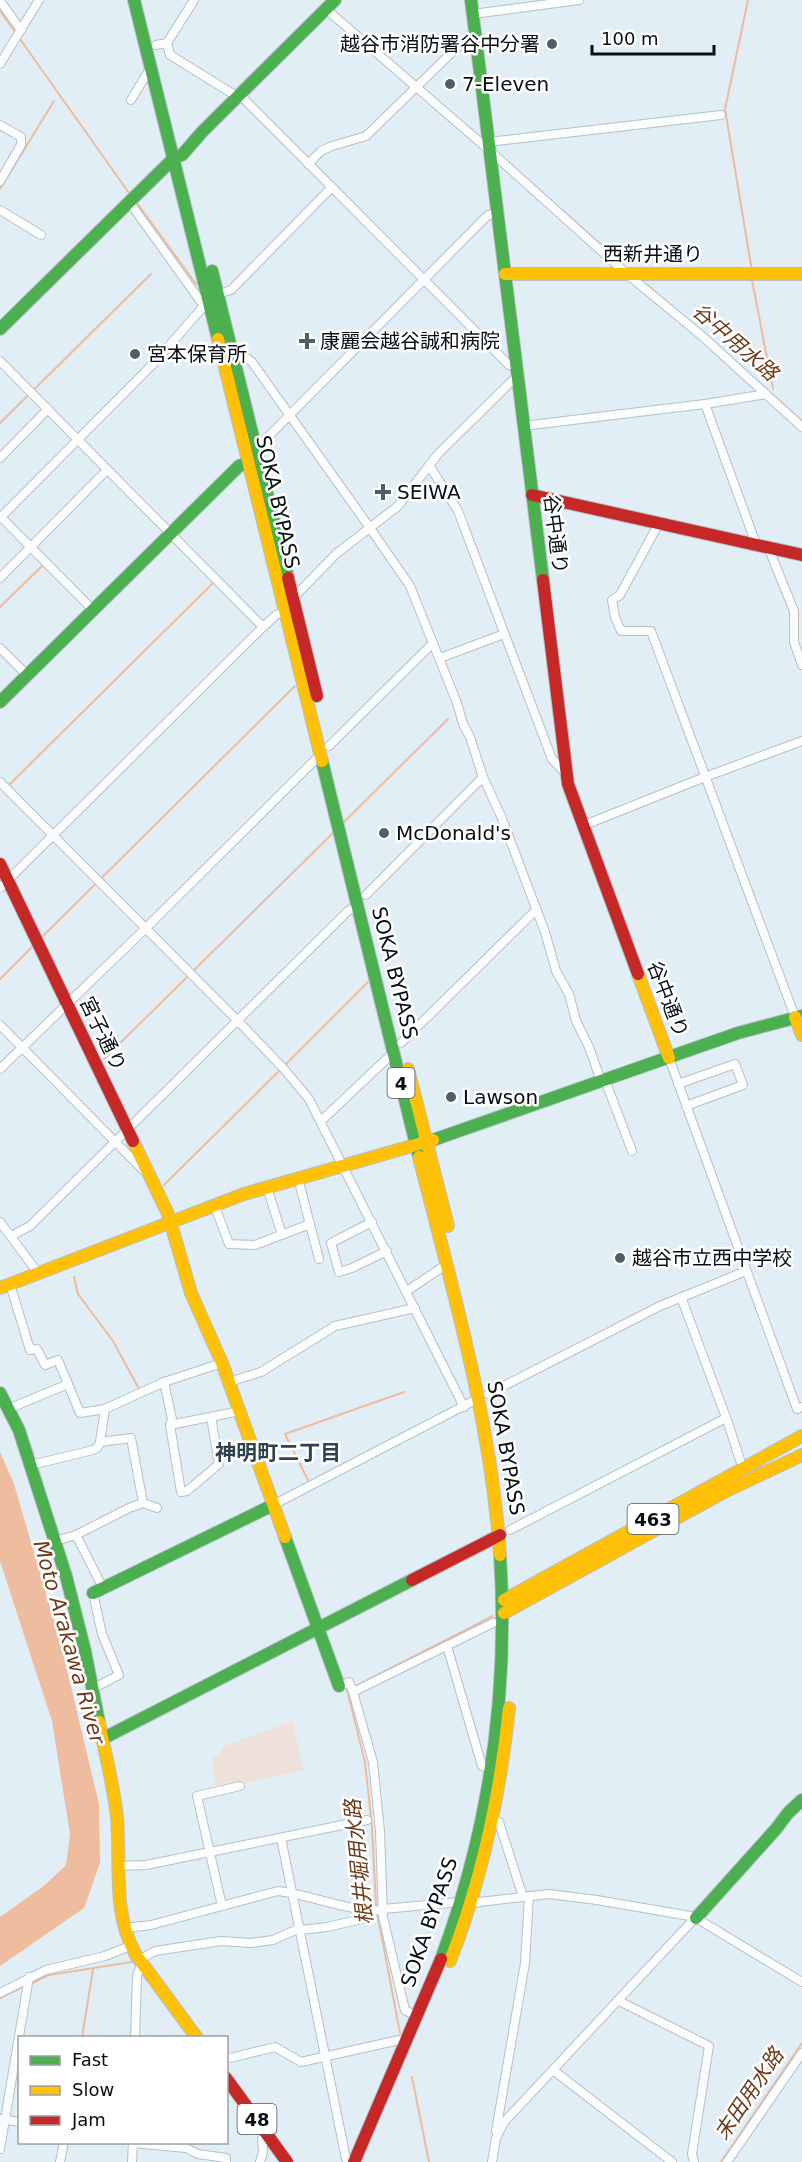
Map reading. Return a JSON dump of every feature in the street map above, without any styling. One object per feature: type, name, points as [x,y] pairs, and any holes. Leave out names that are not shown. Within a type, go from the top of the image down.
[{"type":"main road","name":"SOKA BYPASS","points":[[134,0],[151,67],[218,294],[256,448],[359,907],[398,1047],[484,1396],[492,1464],[505,1533],[509,1604],[509,1710],[503,1770],[493,1820],[466,1903],[452,1956],[365,2162]]},
{"type":"main road","name":"SOKA BYPASS","points":[[144,0],[162,44],[178,156],[207,305],[284,612],[366,895],[398,1047]]},
{"type":"main road","name":"谷中通り","points":[[471,0],[566,774],[582,826],[669,1058]]},
{"type":"main road","points":[[0,329],[239,96],[327,4]]},
{"type":"main road","name":"西新井通り","points":[[505,274],[802,274]]},
{"type":"main road","points":[[0,702],[239,466],[248,463]]},
{"type":"main road","points":[[532,495],[802,555]]},
{"type":"main road","name":"宮子通り","points":[[0,864],[4,884],[128,1128],[170,1221],[191,1293],[222,1363],[339,1686]]},
{"type":"main road","points":[[5,1286],[214,1204],[422,1144],[738,1034],[799,1016],[802,1035]]},
{"type":"main road","name":"SOKA BYPASS","points":[[422,1144],[447,1264],[484,1396]]},
{"type":"main road","points":[[0,1393],[19,1430],[31,1465],[83,1641],[117,1818],[117,1883],[130,1946],[196,2036]]},
{"type":"main road","name":"463","points":[[509,1604],[802,1436]]},
{"type":"main road","name":"463","points":[[509,1604],[724,1492],[802,1455]]},
{"type":"main road","points":[[98,1591],[273,1505]]},
{"type":"main road","points":[[102,1739],[505,1533]]},
{"type":"main road","name":"SOKA BYPASS","points":[[353,2162],[466,1903],[492,1769],[509,1604]]},
{"type":"main road","points":[[696,1918],[769,1838],[788,1812],[802,1800]]},
{"type":"main road","name":"48","points":[[228,2081],[287,2162]]},
{"type":"street","points":[[0,64],[39,0]]},
{"type":"street","points":[[194,0],[162,44],[170,55],[239,96],[517,371],[429,465],[398,506],[336,554],[298,593],[291,596]]},
{"type":"street","points":[[472,14],[579,0]]},
{"type":"street","points":[[0,1],[21,30]]},
{"type":"street","points":[[327,4],[414,87],[489,146],[627,274],[702,336],[802,427]]},
{"type":"street","points":[[308,164],[321,151],[366,135],[474,31]]},
{"type":"street","points":[[131,100],[151,67]]},
{"type":"street","points":[[489,146],[721,115]]},
{"type":"street","points":[[0,125],[21,137],[21,145],[0,181]]},
{"type":"street","points":[[218,294],[231,290],[332,187]]},
{"type":"street","points":[[93,610],[0,517],[152,365],[207,305],[130,203]]},
{"type":"street","points":[[0,210],[41,235]]},
{"type":"street","points":[[256,448],[488,216],[497,212]]},
{"type":"street","points":[[233,358],[241,357],[252,362],[410,586],[545,932],[556,971],[569,994],[576,1021],[632,1151]]},
{"type":"street","points":[[0,361],[263,627]]},
{"type":"street","points":[[523,426],[705,404],[766,394]]},
{"type":"street","points":[[705,404],[762,546],[794,611],[794,642],[802,665]]},
{"type":"street","points":[[0,458],[48,409]]},
{"type":"street","points":[[429,465],[458,511],[552,759],[566,774]]},
{"type":"street","points":[[0,578],[107,470]]},
{"type":"street","points":[[659,523],[620,595],[612,600],[615,617],[621,631],[651,631],[705,777],[799,1016]]},
{"type":"street","points":[[4,884],[263,627],[276,615],[284,612]]},
{"type":"street","points":[[440,658],[504,634]]},
{"type":"street","points":[[0,1069],[146,930],[432,643]]},
{"type":"street","points":[[0,648],[27,675]]},
{"type":"street","points":[[582,826],[802,741]]},
{"type":"street","points":[[366,895],[483,777]]},
{"type":"street","points":[[0,782],[237,1020],[309,1099],[464,1407]]},
{"type":"street","points":[[11,1236],[30,1226],[349,910],[359,907]]},
{"type":"street","points":[[321,1121],[536,910]]},
{"type":"street","points":[[0,1025],[151,1177]]},
{"type":"street","points":[[669,1058],[796,1409],[802,1407]]},
{"type":"street","points":[[678,1084],[735,1064],[743,1085],[686,1106]]},
{"type":"street","points":[[298,1178],[319,1259]]},
{"type":"street","points":[[267,1187],[282,1235]]},
{"type":"street","points":[[214,1204],[229,1244],[255,1245],[310,1224]]},
{"type":"street","points":[[0,1222],[38,1273]]},
{"type":"street","points":[[372,1222],[332,1243],[339,1272],[387,1251]]},
{"type":"street","points":[[406,1291],[447,1264]]},
{"type":"street","points":[[273,1505],[650,1311],[746,1271]]},
{"type":"street","points":[[5,1286],[30,1350],[37,1349],[45,1365],[58,1360],[80,1413],[105,1409],[164,1382],[222,1363]]},
{"type":"street","points":[[681,1297],[743,1469]]},
{"type":"street","points":[[229,1382],[261,1372],[335,1326],[415,1308]]},
{"type":"street","points":[[164,1382],[172,1419],[170,1425],[181,1492],[187,1491],[219,1464],[211,1417]]},
{"type":"street","points":[[8,1409],[68,1384]]},
{"type":"street","points":[[31,1465],[98,1447],[105,1409]]},
{"type":"street","points":[[170,1425],[240,1411]]},
{"type":"street","points":[[505,1533],[726,1418]]},
{"type":"street","points":[[100,1443],[131,1438],[143,1503]]},
{"type":"street","points":[[55,1541],[76,1534],[143,1503],[156,1508]]},
{"type":"street","points":[[76,1534],[98,1591],[102,1634],[119,1675],[92,1689]]},
{"type":"street","points":[[353,1692],[493,1623]]},
{"type":"street","points":[[447,1646],[482,1766],[492,1769]]},
{"type":"street","points":[[339,1686],[349,1682],[373,1762],[380,1831],[383,1909],[405,2010],[416,2016]]},
{"type":"street","points":[[222,1906],[197,1796],[240,1786]]},
{"type":"street","points":[[117,1866],[147,1865],[367,1820]]},
{"type":"street","points":[[492,2162],[525,1963],[526,1896],[499,1822],[493,1820]]},
{"type":"street","points":[[281,1838],[346,2159],[353,2162]]},
{"type":"street","points":[[126,1928],[151,1925],[278,1891],[365,1910],[549,1894],[597,1900],[696,1918],[802,1982]]},
{"type":"street","points":[[135,2036],[137,1976],[141,1962],[155,1951],[221,1941],[251,1943],[273,1940],[300,1929],[327,1927],[362,1919],[365,1910]]},
{"type":"street","points":[[496,2138],[505,2121],[696,1918]]},
{"type":"street","points":[[0,1993],[46,1970],[105,1956],[130,1946]]},
{"type":"street","points":[[0,2149],[2,2119],[29,1977]]},
{"type":"street","points":[[619,2001],[709,2046],[693,2154],[694,2162]]},
{"type":"street","points":[[228,2059],[275,2047],[301,2062],[399,2040],[405,2042]]},
{"type":"street","points":[[727,2162],[802,2053]]},
{"type":"street","points":[[553,2070],[672,2162]]},
{"type":"street","points":[[2,2119],[18,2122]]},
{"type":"street","points":[[260,2162],[262,2139],[268,2134]]},
{"type":"street","points":[[60,2162],[64,2144]]},
{"type":"street","points":[[132,2162],[133,2144]]},
{"type":"street","points":[[144,2144],[186,2148],[198,2154],[226,2158],[226,2162]]},
{"type":"shaded area","points":[[0,1452],[14,1484],[61,1645],[99,1804],[100,1863],[84,1908],[0,1966],[0,1917],[45,1885],[66,1865],[70,1834],[52,1721],[0,1561]]},
{"type":"shaded area","points":[[292,1721],[304,1770],[245,1783],[216,1786],[212,1759],[220,1755],[222,1747]]},
{"type":"waterway","points":[[748,0],[725,109],[752,271]]},
{"type":"waterway","points":[[0,11],[16,33]]},
{"type":"waterway","points":[[20,39],[129,193]]},
{"type":"waterway","points":[[0,189],[54,101]]},
{"type":"waterway","points":[[137,203],[196,284]]},
{"type":"waterway","name":"谷中用水路","points":[[562,210],[609,252]]},
{"type":"waterway","name":"谷中用水路","points":[[615,257],[623,263]]},
{"type":"waterway","points":[[0,423],[151,274]]},
{"type":"waterway","points":[[752,280],[773,389]]},
{"type":"waterway","name":"谷中用水路","points":[[647,285],[672,306]]},
{"type":"waterway","name":"谷中用水路","points":[[757,381],[802,421]]},
{"type":"waterway","points":[[0,607],[43,565]]},
{"type":"waterway","points":[[8,786],[213,583]]},
{"type":"waterway","points":[[40,939],[295,686]]},
{"type":"waterway","points":[[343,823],[448,719]]},
{"type":"waterway","points":[[104,1059],[333,833]]},
{"type":"waterway","points":[[0,979],[34,945]]},
{"type":"waterway","points":[[285,1065],[368,982]]},
{"type":"waterway","points":[[164,1185],[281,1069]]},
{"type":"waterway","points":[[74,1277],[78,1294],[113,1341],[139,1389]]},
{"type":"waterway","points":[[308,1480],[285,1434],[404,1392]]},
{"type":"waterway","points":[[356,1686],[493,1616]]},
{"type":"waterway","name":"根井堀用水路","points":[[347,1690],[365,1762],[372,1827],[376,1906]]},
{"type":"waterway","name":"根井堀用水路","points":[[377,1912],[400,2033]]},
{"type":"waterway","points":[[30,1984],[49,1975],[132,1962]]},
{"type":"waterway","points":[[82,2036],[93,1969]]},
{"type":"waterway","points":[[0,1998],[24,1986]]},
{"type":"waterway","name":"末田用水路","points":[[721,2162],[802,2043]]},
{"type":"waterway","points":[[412,2077],[429,2162]]},
{"type":"traffic: fast","points":[[134,0],[218,339]]},
{"type":"traffic: fast","points":[[0,329],[174,158],[182,155],[202,132],[335,0]]},
{"type":"traffic: fast","points":[[471,0],[543,580]]},
{"type":"traffic: fast","points":[[212,271],[288,578]]},
{"type":"traffic: fast","points":[[0,702],[239,466],[248,463]]},
{"type":"traffic: fast","points":[[322,761],[419,1157]]},
{"type":"traffic: fast","points":[[433,1140],[738,1033],[802,1016]]},
{"type":"traffic: fast","points":[[0,1393],[19,1430],[66,1576],[85,1651],[99,1722]]},
{"type":"traffic: fast","points":[[93,1593],[273,1505]]},
{"type":"traffic: fast","points":[[285,1537],[339,1686]]},
{"type":"traffic: fast","points":[[441,1959],[472,1861],[492,1760],[501,1658],[500,1555]]},
{"type":"traffic: fast","points":[[102,1739],[412,1580]]},
{"type":"traffic: fast","points":[[696,1918],[802,1800]]},
{"type":"traffic: slow","points":[[505,274],[802,274]]},
{"type":"traffic: slow","points":[[218,339],[322,761]]},
{"type":"traffic: slow","points":[[638,974],[669,1058]]},
{"type":"traffic: slow","points":[[795,1017],[802,1035]]},
{"type":"traffic: slow","points":[[408,1069],[448,1226]]},
{"type":"traffic: slow","points":[[0,1288],[244,1194],[433,1140]]},
{"type":"traffic: slow","points":[[133,1141],[168,1214],[191,1293],[222,1363],[285,1537]]},
{"type":"traffic: slow","points":[[419,1157],[457,1305],[479,1404],[495,1504],[500,1555]]},
{"type":"traffic: slow","points":[[504,1600],[802,1436]]},
{"type":"traffic: slow","points":[[504,1613],[724,1492],[802,1455]]},
{"type":"traffic: slow","points":[[450,1961],[471,1899],[488,1836],[495,1805],[509,1708]]},
{"type":"traffic: slow","points":[[99,1722],[116,1806],[120,1906],[128,1939],[136,1955],[196,2036]]},
{"type":"traffic: jam","points":[[532,495],[802,555]]},
{"type":"traffic: jam","points":[[288,578],[317,696]]},
{"type":"traffic: jam","points":[[543,580],[568,784],[638,974]]},
{"type":"traffic: jam","points":[[0,864],[133,1141]]},
{"type":"traffic: jam","points":[[412,1580],[500,1535]]},
{"type":"traffic: jam","points":[[354,2162],[441,1959]]},
{"type":"traffic: jam","points":[[228,2081],[287,2162]]},
{"type":"place","name":"越谷市消防署谷中分署","points":[[552,44]]},
{"type":"place","name":"7-Eleven","points":[[450,84]]},
{"type":"place","name":"康麗会越谷誠和病院","points":[[307,341]]},
{"type":"place","name":"宮本保育所","points":[[135,354]]},
{"type":"place","name":"SEIWA","points":[[383,492]]},
{"type":"place","name":"McDonald's","points":[[384,833]]},
{"type":"place","name":"Lawson","points":[[451,1097]]},
{"type":"place","name":"越谷市立西中学校","points":[[620,1258]]},
{"type":"district","name":"神明町二丁目","points":[[278,1453]]},
{"type":"water label","name":"Moto Arakawa River","points":[[69,1642]]}]
